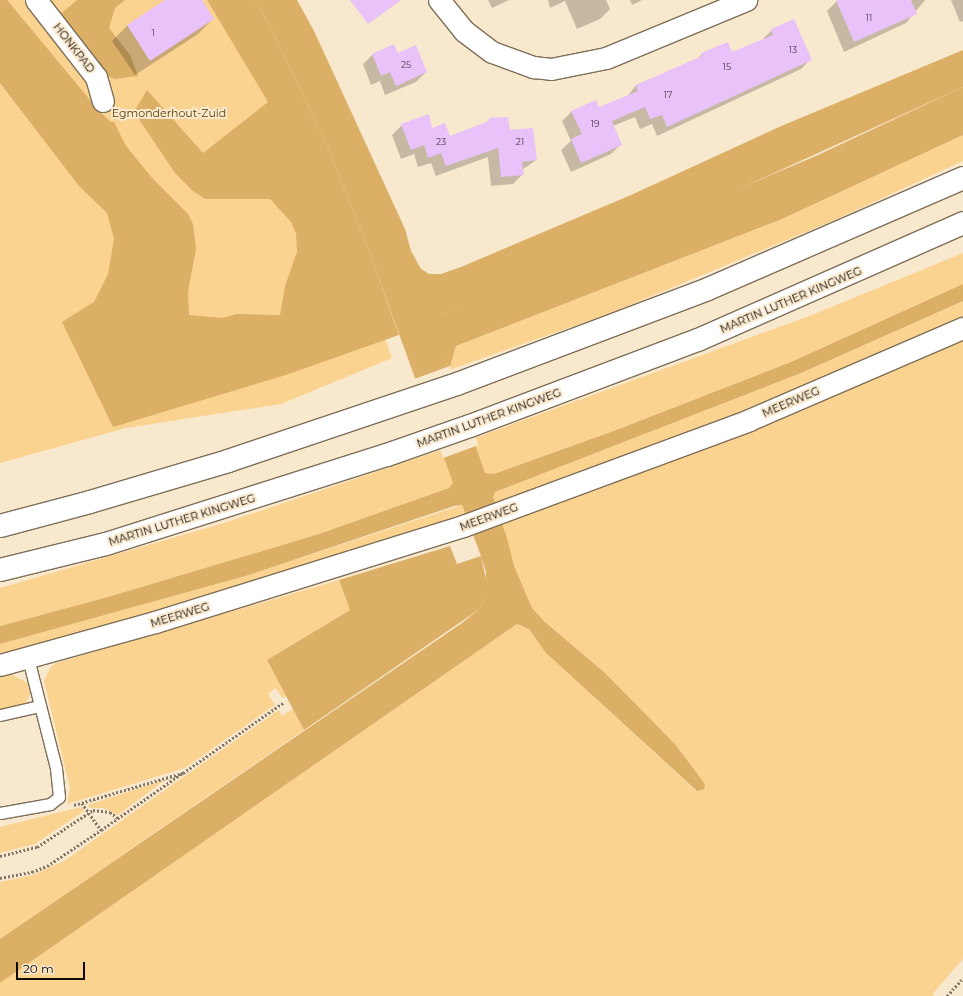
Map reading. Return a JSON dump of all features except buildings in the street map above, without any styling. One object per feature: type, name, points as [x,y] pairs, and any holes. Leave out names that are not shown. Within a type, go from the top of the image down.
[{"type":"highway","points":[[0,526],[90,502],[228,461],[457,384],[708,289],[963,178]]},
{"type":"highway","name":"MARTIN LUTHER KINGWEG","points":[[0,570],[106,544],[470,426],[698,340],[963,223]]},
{"type":"street","name":"HONKPAD","points":[[36,0],[96,77],[103,101]]},
{"type":"street","points":[[439,0],[464,31],[492,52],[533,67],[551,69],[566,68],[614,55],[746,0]]},
{"type":"street","name":"MEERWEG","points":[[0,665],[155,622],[463,526],[749,420],[963,328]]},
{"type":"lane","points":[[0,813],[50,804],[59,797],[56,768],[28,658]]},
{"type":"lane","points":[[0,715],[40,706]]},
{"type":"path","points":[[0,878],[32,872],[47,866],[284,702]]},
{"type":"path","points":[[67,807],[183,773]]},
{"type":"path","points":[[82,803],[101,830]]},
{"type":"path","points":[[0,856],[37,847],[88,812],[98,809],[118,818]]},
{"type":"path","points":[[948,996],[963,978]]},
{"type":"green space","name":"Egmonderhout-Zuid","points":[[0,0],[239,0],[330,190],[392,358],[281,404],[126,428],[0,463]]},
{"type":"green space","points":[[963,135],[963,161],[837,219],[611,313],[449,370],[456,346],[782,219]]},
{"type":"green space","points":[[963,253],[963,284],[791,362],[619,429],[494,474],[485,473],[472,439],[812,315]]},
{"type":"green space","points":[[963,301],[963,319],[708,426],[495,504],[492,497],[495,492],[801,373]]},
{"type":"green space","points":[[963,338],[963,959],[934,992],[933,996],[0,996],[0,983],[517,624],[529,629],[546,653],[696,791],[705,784],[675,744],[605,673],[545,622],[532,608],[514,566],[501,523]]},
{"type":"green space","points":[[441,450],[454,483],[449,488],[319,534],[108,597],[0,626],[0,588],[224,523]]},
{"type":"green space","points":[[462,505],[465,514],[449,522],[344,557],[0,658],[0,644],[249,575]]},
{"type":"green space","points":[[339,580],[350,610],[267,660],[286,696],[283,698],[275,688],[268,694],[275,705],[185,768],[67,804],[70,788],[44,681],[50,668],[56,663]]},
{"type":"green space","points":[[13,675],[29,684],[30,695],[25,704],[0,710],[0,676]]},
{"type":"green space","points":[[293,709],[304,730],[0,939],[0,882],[33,875],[64,861],[279,710],[282,716]]},
{"type":"green space","points":[[165,780],[118,815],[103,808],[90,808],[88,805]]},
{"type":"green space","points":[[81,807],[84,811],[35,844],[0,853],[0,827]]},
{"type":"shaded area","name":"Egmonderhout-Zuid","points":[[0,0],[7,0],[100,112],[111,122],[114,122],[126,146],[153,179],[188,214],[193,224],[196,249],[188,292],[189,315],[222,318],[237,314],[280,315],[285,286],[297,252],[296,233],[291,222],[270,199],[205,199],[193,191],[175,173],[134,112],[147,90],[203,153],[268,102],[207,0],[255,0],[272,30],[328,148],[368,248],[399,335],[286,375],[113,427],[62,322],[94,302],[108,274],[114,239],[107,213],[79,186],[0,83]]},
{"type":"shaded area","points":[[77,0],[125,0],[115,8],[109,28],[130,55],[138,76],[115,79],[104,75],[57,17]]},
{"type":"shaded area","points":[[255,0],[297,0],[314,31],[405,229],[411,251],[421,269],[429,274],[441,274],[461,267],[631,195],[779,127],[963,50],[963,87],[640,234],[442,315],[438,322],[449,370],[485,473],[494,474],[619,429],[791,362],[963,284],[963,301],[801,373],[495,492],[493,497],[507,538],[514,566],[532,608],[545,622],[605,673],[675,744],[705,784],[704,789],[697,791],[546,653],[529,629],[517,624],[0,983],[0,939],[462,623],[478,610],[485,599],[486,572],[462,505],[454,506],[249,575],[0,644],[0,626],[108,597],[319,534],[449,488],[453,483],[368,248],[328,148],[272,30]]},
{"type":"shaded area","points":[[963,87],[963,135],[782,219],[456,346],[449,370],[437,322],[442,315],[818,155]]},
{"type":"shaded area","points":[[450,546],[457,564],[481,556],[487,584],[485,599],[478,610],[304,730],[267,660],[350,610],[339,580]]},
{"type":"pier","points":[[450,366],[479,445],[443,458],[414,379]]}]
